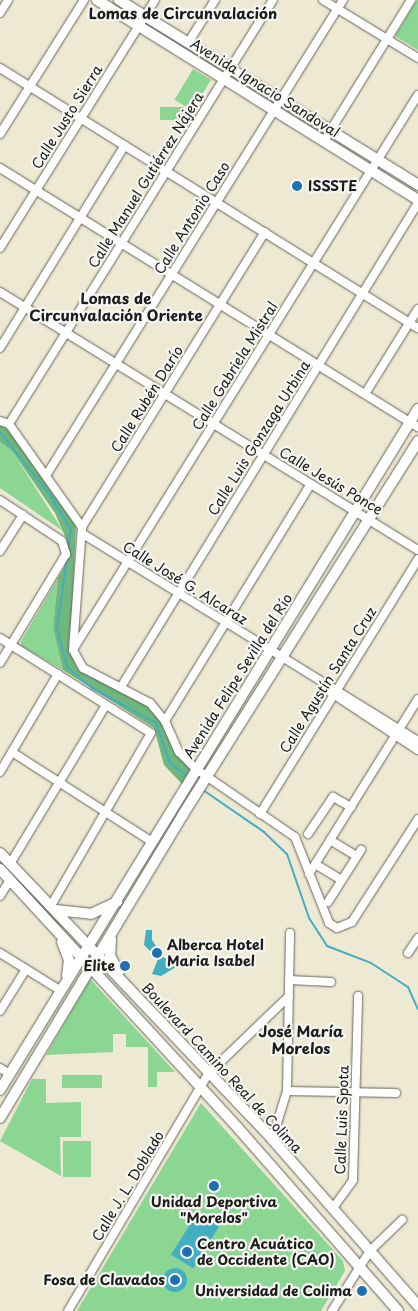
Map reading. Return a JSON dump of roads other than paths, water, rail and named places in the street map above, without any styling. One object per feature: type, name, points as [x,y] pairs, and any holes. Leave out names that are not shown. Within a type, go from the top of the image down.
[{"type":"main road","name":"Avenida Ignacio Sandoval","points":[[96,0],[418,201]]},
{"type":"main road","name":"Avenida Ignacio Sandoval","points":[[119,0],[418,185]]},
{"type":"main road","name":"Avenida Felipe Sevilla del Río","points":[[0,1090],[80,956],[120,900],[152,842],[355,511],[414,424],[418,409]]},
{"type":"main road","name":"Avenida Felipe Sevilla del Río","points":[[0,1118],[90,967],[112,936],[196,793],[283,659],[418,441]]},
{"type":"main road","name":"Boulevard Camino Real de Colima","points":[[0,853],[272,1139],[418,1306]]},
{"type":"main road","name":"Boulevard Camino Real de Colima","points":[[0,869],[201,1087],[398,1311]]},
{"type":"main road","points":[[51,908],[91,914],[120,900]]},
{"type":"main road","points":[[50,925],[66,949],[67,978]]},
{"type":"main road","points":[[112,936],[113,964],[135,996]]},
{"type":"main road","points":[[16,1063],[28,1070]]},
{"type":"main road","points":[[279,1175],[293,1163]]},
{"type":"street","points":[[0,13],[8,0]]},
{"type":"street","points":[[0,134],[84,0]]},
{"type":"street","name":"Calle Justo Sierra","points":[[0,248],[155,0]]},
{"type":"street","points":[[188,43],[215,0]]},
{"type":"street","name":"Calle Manuel Gutiérrez Nájera","points":[[9,424],[273,0]]},
{"type":"street","points":[[323,0],[418,58]]},
{"type":"street","name":"Calle Antonio Caso","points":[[47,474],[342,0]]},
{"type":"street","points":[[324,141],[411,0]]},
{"type":"street","points":[[0,68],[418,328]]},
{"type":"street","name":"Calle Gabriela Mistral","points":[[73,650],[418,95]]},
{"type":"street","points":[[0,348],[125,145]]},
{"type":"street","points":[[0,168],[414,424]]},
{"type":"street","name":"Calle Luis Gonzaga Urbina","points":[[121,686],[418,201]]},
{"type":"street","name":"Calle Rubén Darío","points":[[83,531],[265,232]]},
{"type":"street","name":"Calle Jesús Ponce","points":[[0,292],[418,550]]},
{"type":"street","points":[[365,394],[418,309]]},
{"type":"street","points":[[0,421],[9,424],[47,474],[83,531],[73,650],[83,668],[121,686],[150,703],[165,721],[179,752],[195,772],[294,837],[324,916],[337,928],[346,927],[418,819]]},
{"type":"street","points":[[165,721],[311,484]]},
{"type":"street","points":[[0,500],[62,541],[66,554],[0,663]]},
{"type":"street","points":[[0,551],[23,515]]},
{"type":"street","name":"Calle José G. Alcaraz","points":[[83,531],[128,562],[325,684],[335,694],[397,733]]},
{"type":"street","name":"Calle Agustín Santa Cruz","points":[[260,814],[418,559]]},
{"type":"street","points":[[0,638],[151,733],[107,814],[51,908]]},
{"type":"street","points":[[0,772],[58,674]]},
{"type":"street","points":[[309,874],[418,699]]},
{"type":"street","points":[[10,864],[106,705]]},
{"type":"street","points":[[397,733],[418,741]]},
{"type":"street","points":[[397,733],[418,750]]},
{"type":"street","points":[[12,752],[152,842]]},
{"type":"street","points":[[308,834],[333,797],[350,807]]},
{"type":"street","points":[[328,902],[359,853],[330,840]]},
{"type":"street","points":[[315,864],[342,880]]},
{"type":"street","points":[[0,896],[10,880]]},
{"type":"street","points":[[272,1139],[287,1091],[290,933]]},
{"type":"street","points":[[408,953],[418,938]]},
{"type":"street","points":[[0,953],[60,990]]},
{"type":"street","points":[[0,1011],[26,969]]},
{"type":"street","points":[[289,980],[331,982]]},
{"type":"street","name":"Calle J. L. Doblado","points":[[68,1311],[209,1074],[289,996]]},
{"type":"street","name":"Calle Luis Spota","points":[[333,1208],[354,1180],[358,996]]},
{"type":"street","points":[[0,1068],[10,1074]]},
{"type":"street","points":[[287,1091],[396,1093]]},
{"type":"street","points":[[332,1311],[370,1250],[402,1220]]},
{"type":"water","name":"Alberca Hotel Maria Isabel","points":[[146,930],[152,930],[152,940],[164,958],[180,958],[176,967],[161,976],[152,974],[158,959],[144,945]]},
{"type":"water","points":[[197,1213],[219,1227],[193,1268],[171,1255]]},
{"type":"water","name":"Fosa de Clavados","points":[[175,1268],[184,1271],[187,1280],[184,1289],[175,1292],[166,1289],[163,1280],[166,1271]]},
{"type":"waterway","points":[[0,432],[50,495],[71,530],[57,628],[67,667],[92,688],[156,723],[170,763],[188,777]]},
{"type":"waterway","points":[[203,790],[264,832],[287,854],[309,918],[327,946],[371,963],[408,987],[418,1009]]},
{"type":"place","name":"ISSSTE","points":[[297,186]]},
{"type":"place","name":"Alberca Hotel Maria Isabel","points":[[157,953]]},
{"type":"place","name":"Elite","points":[[125,966]]},
{"type":"place","name":"Unidad Deportiva \"Morelos\"","points":[[214,1186]]},
{"type":"place","name":"Centro Acuático de Occidente (CAO)","points":[[187,1252]]},
{"type":"place","name":"Fosa de Clavados","points":[[175,1280]]},
{"type":"place","name":"Universidad de Colima","points":[[362,1291]]},
{"type":"district","name":"Lomas de Circunvalación","points":[[183,13]]},
{"type":"district","name":"Lomas de Circunvalación Oriente","points":[[116,306]]},
{"type":"district","name":"José María Morelos","points":[[301,1038]]}]
